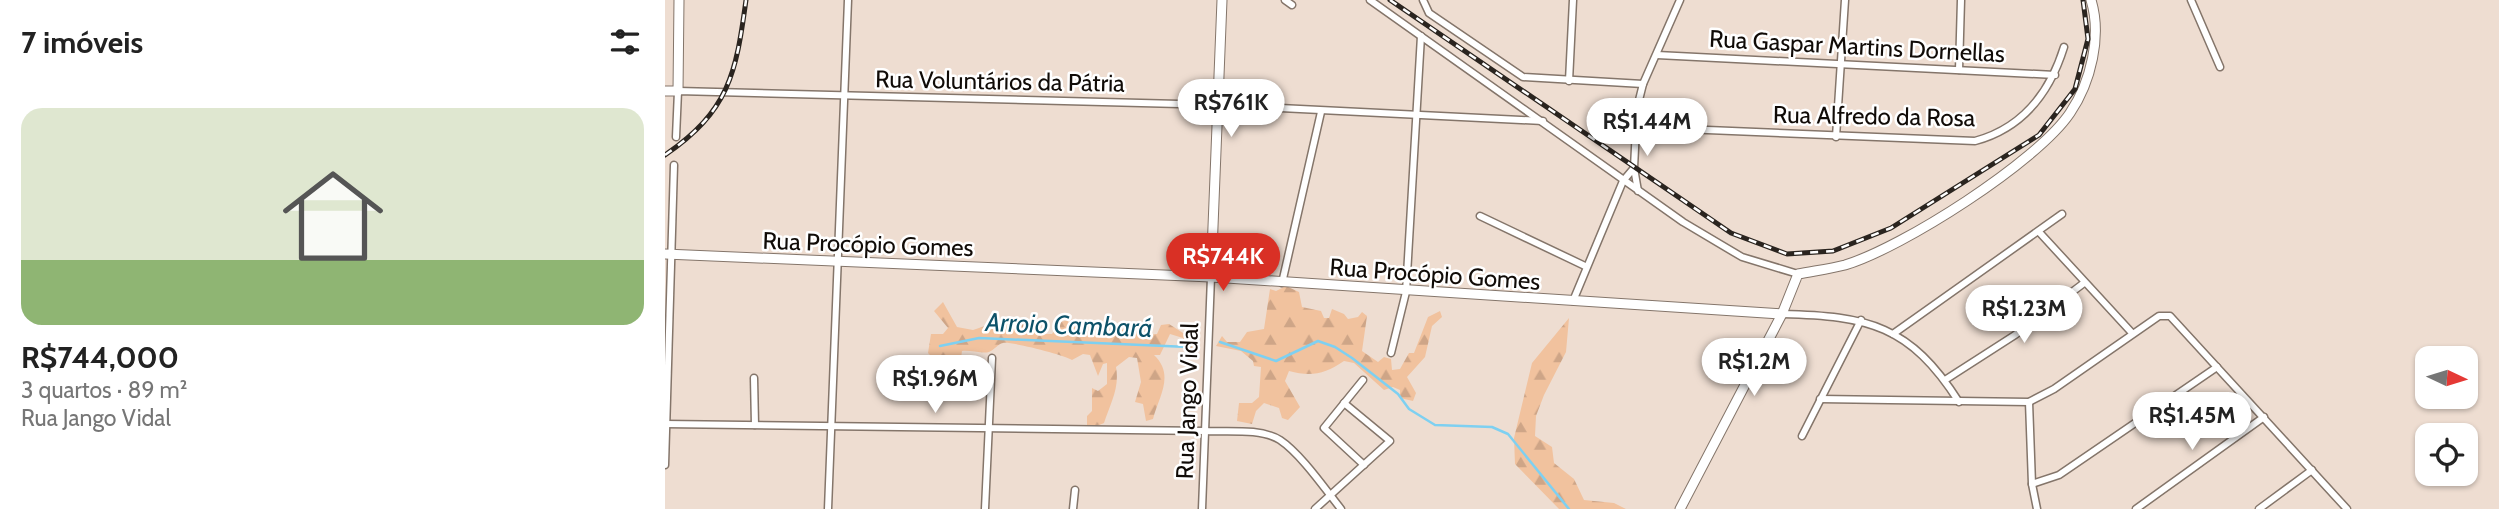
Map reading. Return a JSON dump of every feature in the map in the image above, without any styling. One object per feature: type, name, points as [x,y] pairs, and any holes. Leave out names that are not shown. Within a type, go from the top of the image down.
[{"type":"street","points":[[676,137],[679,0]]},
{"type":"street","points":[[828,509],[848,0]]},
{"type":"street","name":"Rua Jango Vidal","points":[[1202,509],[1222,0]]},
{"type":"street","points":[[1285,0],[1292,5]]},
{"type":"street","points":[[1370,0],[1543,121],[1623,181],[1727,250],[1798,274],[1845,265],[1905,237],[2015,166],[2042,144],[2070,114],[2092,60],[2095,37],[2091,0]]},
{"type":"street","points":[[1569,80],[1573,0]]},
{"type":"street","points":[[1638,191],[1634,168],[1635,127],[1643,84],[1680,0]]},
{"type":"street","points":[[1836,137],[1845,0]]},
{"type":"street","points":[[1959,70],[1961,0]]},
{"type":"street","points":[[2191,0],[2220,67]]},
{"type":"street","points":[[1423,2],[1429,13],[1523,77],[1643,84]]},
{"type":"street","points":[[1391,353],[1406,292],[1421,36]]},
{"type":"street","name":"Rua Alfredo da Rosa","points":[[1635,127],[1975,141],[1993,136],[2020,119],[2039,100],[2055,75],[2064,47]]},
{"type":"street","name":"Rua Gaspar Martins Dornellas","points":[[1657,55],[2055,75]]},
{"type":"street","name":"Rua Voluntários da Pátria","points":[[665,91],[1218,106],[1543,121]]},
{"type":"street","points":[[1282,283],[1321,112]]},
{"type":"street","points":[[665,465],[667,254],[674,165]]},
{"type":"street","points":[[1573,301],[1585,266],[1623,181],[1634,168]]},
{"type":"street","points":[[1893,334],[2062,215]]},
{"type":"street","points":[[1480,216],[1585,266]]},
{"type":"street","points":[[2040,233],[2132,333]]},
{"type":"street","name":"Rua Procópio Gomes","points":[[667,254],[1211,277],[1406,292],[1832,315],[1861,320],[1893,334],[1920,352],[1945,380],[1959,402]]},
{"type":"street","points":[[1680,509],[1782,314],[1798,274]]},
{"type":"street","points":[[1945,380],[2015,335],[2084,283]]},
{"type":"street","points":[[1820,399],[2029,402],[2054,389],[2159,316],[2170,316],[2347,509]]},
{"type":"street","points":[[1803,436],[1861,320]]},
{"type":"street","points":[[985,509],[992,358]]},
{"type":"street","points":[[2032,484],[2059,475],[2217,367]]},
{"type":"street","points":[[754,378],[755,425]]},
{"type":"street","points":[[1363,380],[1324,428],[1364,466]]},
{"type":"street","points":[[2029,402],[2032,484],[2037,509]]},
{"type":"street","points":[[1315,509],[1364,466],[1389,438],[1344,403]]},
{"type":"street","points":[[2136,509],[2264,418]]},
{"type":"street","points":[[666,424],[1205,431],[1265,435],[1279,439],[1341,509]]},
{"type":"street","points":[[2259,509],[2312,470]]},
{"type":"street","points":[[1073,509],[1075,491]]},
{"type":"green space","points":[[1286,286],[1299,292],[1302,307],[1321,311],[1324,318],[1329,318],[1332,309],[1344,314],[1348,319],[1358,317],[1362,312],[1367,316],[1362,351],[1378,362],[1384,357],[1391,359],[1392,370],[1400,369],[1409,353],[1414,353],[1428,317],[1440,311],[1442,317],[1432,326],[1425,357],[1407,377],[1416,393],[1413,401],[1400,398],[1400,390],[1393,387],[1384,390],[1354,363],[1344,361],[1318,373],[1289,371],[1285,381],[1300,407],[1288,420],[1282,418],[1279,408],[1264,403],[1256,411],[1252,424],[1237,421],[1239,403],[1252,403],[1259,397],[1261,367],[1254,366],[1253,361],[1241,351],[1216,346],[1222,336],[1227,342],[1240,342],[1247,332],[1264,329],[1270,289],[1276,291]]},
{"type":"green space","points":[[943,302],[957,327],[973,330],[1003,320],[1013,326],[1020,326],[1027,320],[1038,324],[1041,334],[1052,334],[1060,322],[1075,319],[1103,333],[1132,328],[1143,335],[1157,334],[1161,325],[1169,324],[1194,340],[1192,348],[1185,347],[1183,338],[1170,334],[1160,355],[1154,355],[1164,370],[1164,386],[1153,419],[1146,421],[1143,404],[1135,402],[1141,382],[1137,358],[1129,357],[1116,367],[1116,389],[1104,423],[1097,426],[1087,425],[1087,416],[1092,411],[1092,388],[1098,391],[1107,384],[1107,363],[1103,364],[1098,376],[1090,355],[1083,354],[1072,360],[1008,343],[986,352],[962,351],[957,388],[950,396],[935,390],[933,381],[927,377],[933,358],[928,353],[931,334],[943,334],[948,328],[934,311]]},
{"type":"green space","points":[[1569,318],[1566,352],[1536,416],[1535,436],[1552,447],[1554,463],[1574,479],[1584,500],[1614,503],[1626,509],[1559,509],[1515,464],[1514,438],[1532,363]]},
{"type":"waterway","name":"Arroio Cambará","points":[[940,346],[979,338],[1188,347],[1195,342]]},
{"type":"waterway","name":"Arroio Cambará","points":[[1220,342],[1276,361],[1318,341],[1335,347],[1398,394],[1409,409],[1435,425],[1492,427],[1508,434],[1569,509]]},
{"type":"railway","points":[[665,155],[703,123],[726,89],[738,49],[746,0]]},
{"type":"railway","points":[[1390,0],[1731,233],[1787,254],[1833,251],[1891,228],[2039,135],[2075,89],[2088,39],[2083,0]]}]
